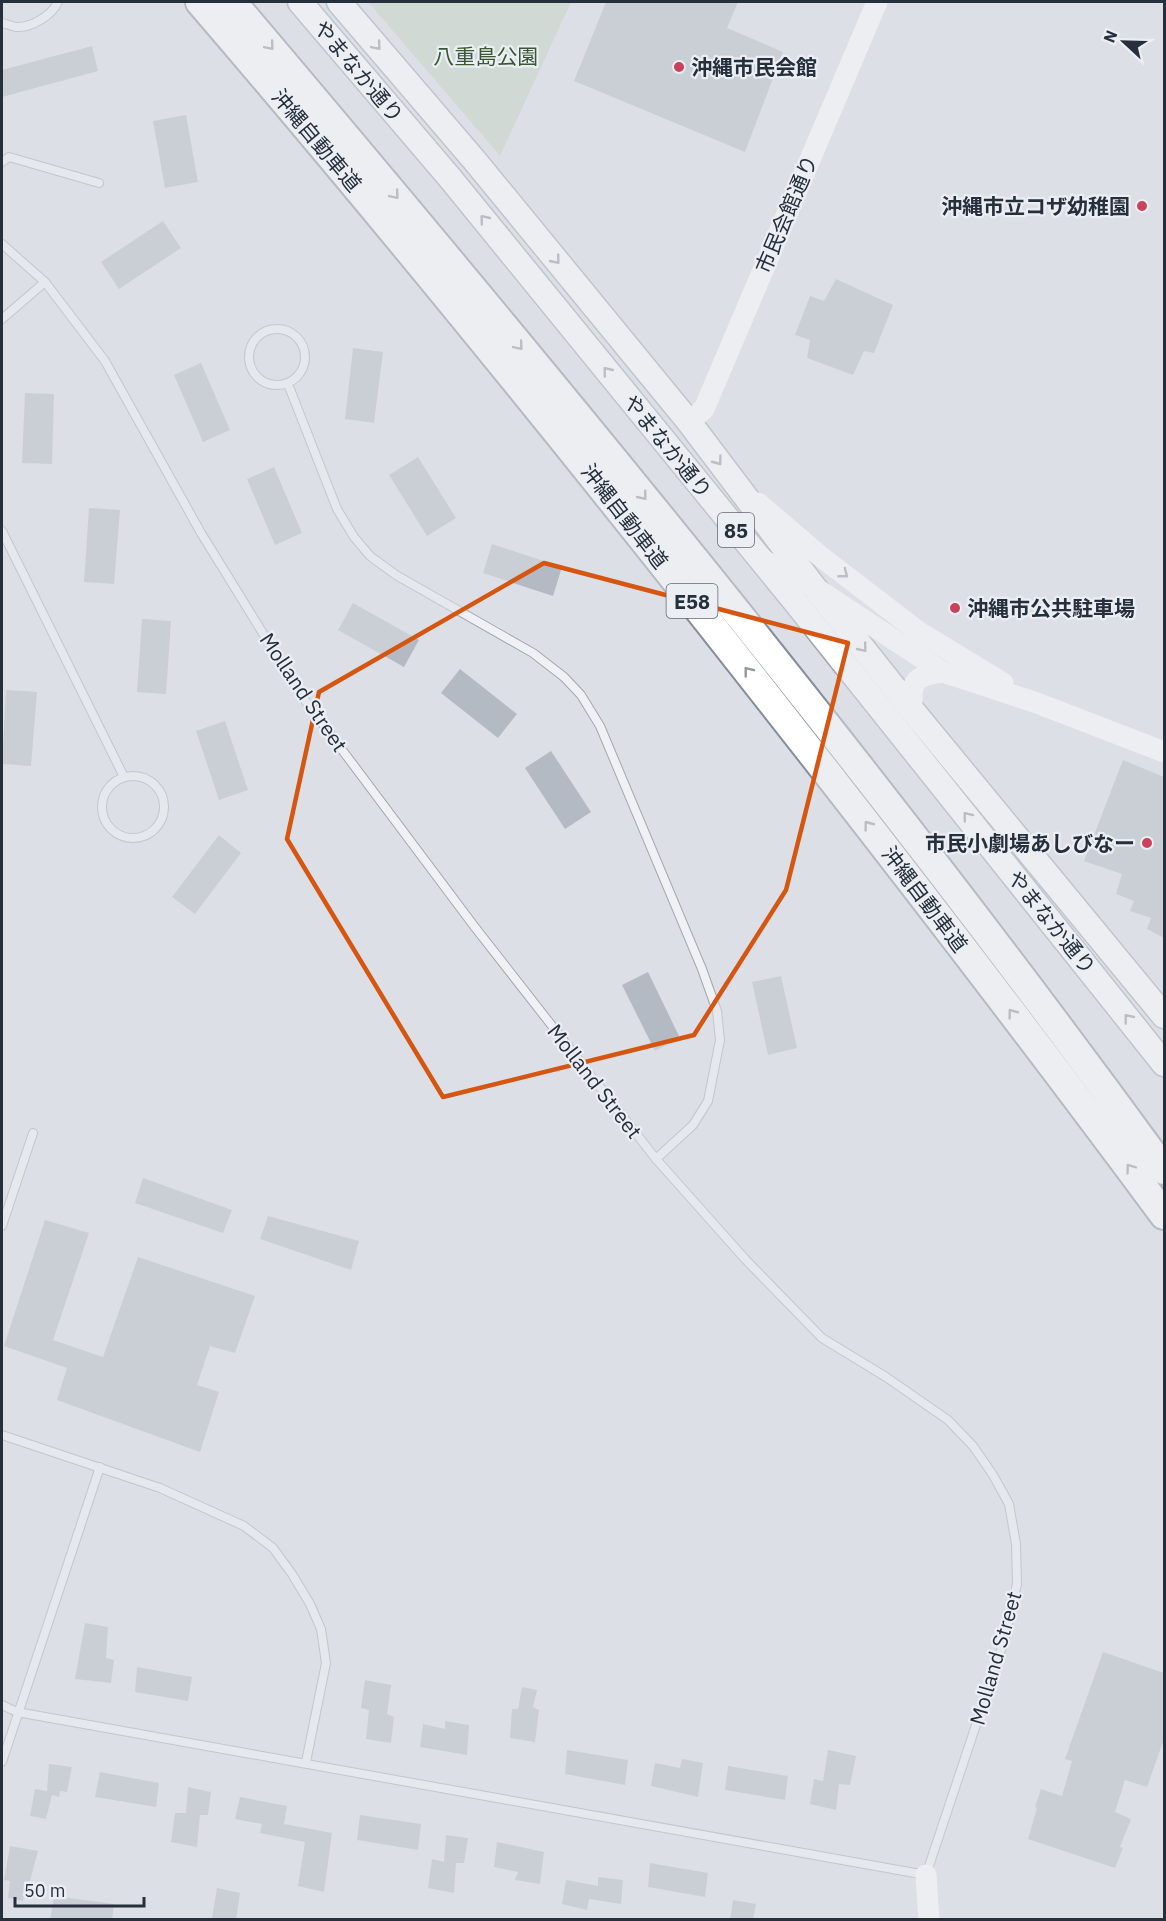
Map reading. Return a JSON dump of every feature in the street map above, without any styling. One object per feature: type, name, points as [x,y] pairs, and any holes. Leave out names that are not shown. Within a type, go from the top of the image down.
[{"type":"highway","name":"沖縄自動車道","points":[[200,2],[328,151],[614,502],[852,804],[1092,1117],[1164,1215]]},
{"type":"highway","name":"沖縄自動車道","points":[[232,2],[565,401],[740,615],[882,797],[1164,1170]]},
{"type":"main road","name":"やまなか通り","points":[[300,2],[450,178],[849,668],[1164,1064]]},
{"type":"main road","name":"やまなか通り","points":[[339,2],[475,161],[689,422],[734,483],[807,571],[912,710],[1164,1016]]},
{"type":"street","name":"市民会館通り","points":[[689,422],[704,409],[877,2]]},
{"type":"street","points":[[758,558],[807,571],[918,632],[1037,704]]},
{"type":"street","points":[[807,571],[800,596],[834,637],[849,668]]},
{"type":"street","points":[[807,571],[943,672],[1037,704],[1164,752]]},
{"type":"street","points":[[912,710],[911,690],[918,679],[925,675],[943,672]]},
{"type":"street","name":"Molland Street","points":[[926,1875],[929,1920]]},
{"type":"lane","points":[[2,23],[18,27],[31,24],[55,7],[58,2]]},
{"type":"lane","points":[[2,162],[9,157],[99,183]]},
{"type":"lane","name":"Molland Street","points":[[2,244],[45,282],[105,361],[201,533],[301,695],[474,926],[656,1159],[745,1259],[822,1338],[886,1377],[948,1420],[974,1446],[1008,1504],[1016,1544],[1017,1584],[1004,1641],[926,1875]]},
{"type":"lane","points":[[2,319],[45,282]]},
{"type":"lane","points":[[274,329],[287,330],[299,339],[304,350],[305,361],[301,372],[288,384],[264,383],[255,376],[249,364],[248,355],[251,344],[263,332],[274,329]]},
{"type":"lane","points":[[288,384],[337,509],[354,537],[370,556],[396,575],[533,653],[576,689],[600,726],[702,969],[717,1011],[720,1040],[708,1101],[693,1125],[656,1159]]},
{"type":"lane","points":[[2,531],[124,777]]},
{"type":"lane","points":[[137,776],[148,780],[157,787],[162,795],[164,806],[163,818],[156,829],[134,839],[121,836],[110,829],[104,819],[102,808],[104,795],[111,785],[124,777],[137,776]]},
{"type":"lane","points":[[2,1226],[33,1133]]},
{"type":"lane","points":[[2,1435],[160,1488],[244,1526],[273,1548],[310,1604],[321,1629],[326,1663],[306,1762]]},
{"type":"lane","points":[[2,1762],[100,1467]]},
{"type":"lane","points":[[2,1705],[17,1712],[926,1875]]},
{"type":"highlighted area","points":[[544,563],[848,643],[786,890],[694,1035],[443,1097],[287,839],[319,692]]},
{"type":"green space","name":"八重島公園","points":[[368,2],[571,2],[500,156]]},
{"type":"building","name":"沖縄市民会館","points":[[606,2],[738,2],[727,28],[783,52],[745,152],[574,81]]},
{"type":"building","points":[[92,46],[98,71],[2,97],[2,70]]},
{"type":"building","points":[[186,115],[198,182],[165,188],[153,121]]},
{"type":"building","points":[[163,221],[181,248],[119,289],[101,262]]},
{"type":"building","points":[[836,279],[893,305],[874,353],[864,351],[853,375],[807,358],[810,340],[795,335],[810,296],[824,301]]},
{"type":"building","points":[[353,348],[383,352],[374,423],[345,419]]},
{"type":"building","points":[[201,363],[230,430],[203,442],[174,375]]},
{"type":"building","points":[[25,393],[54,394],[52,464],[22,463]]},
{"type":"building","points":[[418,457],[456,518],[427,536],[389,475]]},
{"type":"building","points":[[274,467],[302,533],[275,545],[247,479]]},
{"type":"building","points":[[89,508],[120,510],[114,584],[84,582]]},
{"type":"building","points":[[492,544],[562,567],[553,596],[483,573]]},
{"type":"building","points":[[353,603],[419,640],[404,667],[338,630]]},
{"type":"building","points":[[142,619],[171,621],[166,694],[137,692]]},
{"type":"building","points":[[460,669],[517,714],[498,738],[441,693]]},
{"type":"building","points":[[6,690],[37,692],[31,766],[2,764]]},
{"type":"building","points":[[225,721],[248,790],[219,800],[196,731]]},
{"type":"building","points":[[551,751],[591,812],[565,829],[525,768]]},
{"type":"building","points":[[1123,760],[1164,777],[1164,938],[1147,929],[1151,918],[1130,911],[1134,901],[1116,894],[1122,874],[1084,861]]},
{"type":"building","points":[[219,835],[241,853],[195,914],[172,897]]},
{"type":"building","points":[[648,972],[680,1038],[655,1051],[622,985]]},
{"type":"building","points":[[781,976],[797,1048],[768,1055],[752,982]]},
{"type":"building","points":[[143,1178],[232,1210],[223,1233],[135,1203]]},
{"type":"building","points":[[268,1216],[359,1241],[351,1270],[260,1239]]},
{"type":"building","points":[[45,1220],[89,1233],[53,1340],[103,1357],[138,1257],[255,1296],[235,1353],[210,1346],[197,1385],[219,1392],[200,1452],[57,1400],[67,1368],[4,1346]]},
{"type":"building","points":[[85,1623],[108,1627],[106,1658],[114,1660],[111,1683],[75,1679]]},
{"type":"building","points":[[1103,1652],[1164,1673],[1164,1739],[1147,1787],[1125,1780],[1115,1812],[1131,1819],[1115,1868],[1028,1839],[1041,1789],[1062,1796],[1072,1761],[1065,1759]]},
{"type":"building","points":[[137,1667],[192,1677],[188,1701],[135,1692]]},
{"type":"building","points":[[365,1680],[391,1685],[387,1714],[394,1717],[391,1743],[366,1739],[369,1710],[361,1708]]},
{"type":"building","points":[[522,1687],[537,1690],[533,1707],[539,1710],[535,1742],[510,1738],[512,1709],[518,1709]]},
{"type":"building","points":[[445,1721],[469,1725],[467,1755],[420,1747],[423,1724],[445,1729]]},
{"type":"building","points":[[567,1750],[628,1760],[625,1785],[565,1774]]},
{"type":"building","points":[[828,1750],[856,1756],[850,1785],[839,1784],[836,1810],[810,1804],[814,1779],[823,1781]]},
{"type":"building","points":[[682,1759],[703,1763],[698,1797],[651,1786],[655,1763],[680,1768]]},
{"type":"building","points":[[49,1764],[72,1767],[67,1792],[60,1791],[59,1797],[52,1795],[46,1819],[30,1816],[35,1789],[47,1791]]},
{"type":"building","points":[[728,1766],[788,1776],[785,1800],[725,1790]]},
{"type":"building","points":[[100,1772],[159,1783],[156,1807],[95,1797]]},
{"type":"building","points":[[188,1787],[211,1792],[208,1815],[200,1815],[197,1847],[171,1842],[175,1813],[186,1813]]},
{"type":"building","points":[[240,1797],[287,1806],[284,1824],[332,1833],[324,1892],[298,1886],[305,1842],[260,1833],[262,1824],[235,1819]]},
{"type":"building","points":[[360,1815],[421,1824],[418,1850],[357,1840]]},
{"type":"building","points":[[446,1835],[468,1838],[464,1863],[456,1863],[454,1893],[428,1888],[432,1859],[444,1862]]},
{"type":"building","points":[[497,1842],[544,1852],[540,1884],[515,1880],[518,1872],[494,1867]]},
{"type":"building","points":[[10,1846],[38,1851],[30,1881],[26,1881],[23,1901],[8,1898],[10,1881],[4,1880]]},
{"type":"building","points":[[650,1863],[708,1873],[705,1897],[648,1887]]},
{"type":"building","points":[[598,1877],[623,1880],[621,1904],[589,1899],[587,1910],[562,1904],[566,1880],[598,1886]]},
{"type":"building","points":[[217,1888],[240,1893],[236,1920],[212,1918]]},
{"type":"building","points":[[54,1896],[114,1904],[112,1920],[50,1920]]},
{"type":"building","points":[[733,1900],[756,1904],[753,1920],[730,1920]]},
{"type":"place","name":"沖縄市民会館","points":[[679,67]]},
{"type":"place","name":"沖縄市立コザ幼稚園","points":[[1142,206]]},
{"type":"place","name":"沖縄市公共駐車場","points":[[955,608]]},
{"type":"place","name":"市民小劇場あしびなー","points":[[1147,843]]}]
